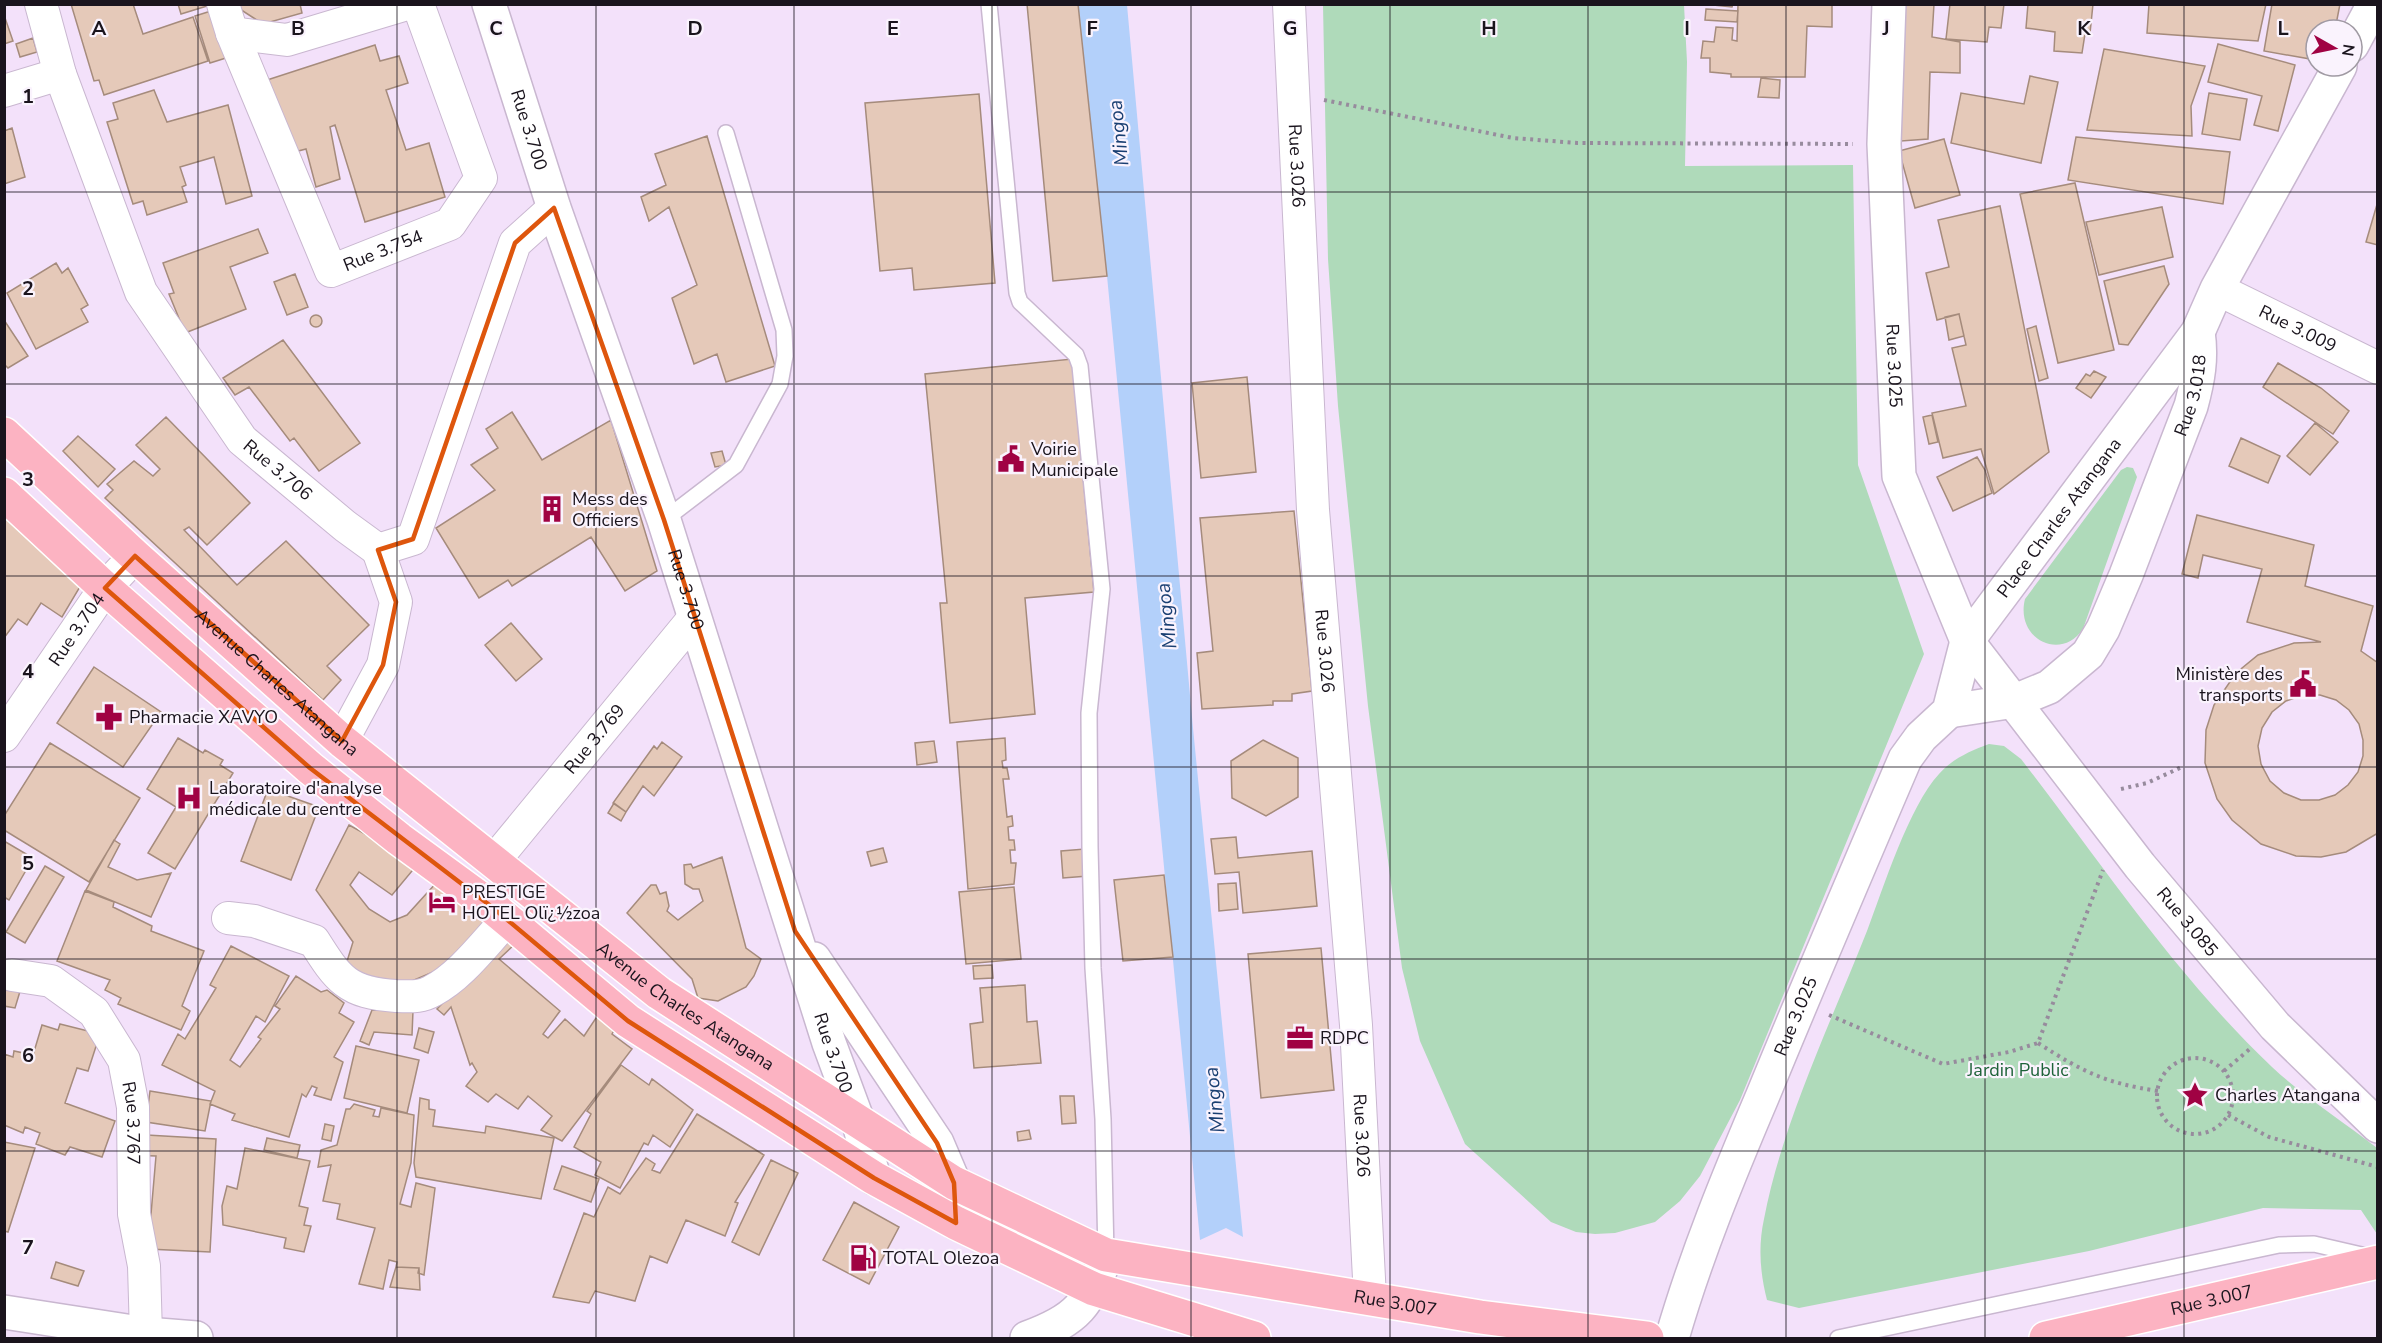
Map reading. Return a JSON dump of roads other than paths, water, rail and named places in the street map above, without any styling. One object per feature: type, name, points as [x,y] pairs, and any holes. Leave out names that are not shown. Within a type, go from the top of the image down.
[{"type":"main road","name":"Avenue Charles Atangana","points":[[4,434],[135,556],[342,741],[659,993],[954,1183],[1145,1262]]},
{"type":"main road","points":[[4,494],[105,588],[310,768],[502,916],[628,1021],[874,1178],[956,1223],[1094,1289],[1254,1338]]},
{"type":"main road","name":"Rue 3.007","points":[[2059,1337],[2378,1261]]},
{"type":"main road","name":"Rue 3.007","points":[[1145,1262],[1480,1317],[1647,1338]]},
{"type":"street","name":"Rue 3.706","points":[[41,4],[60,74],[141,292],[242,440],[345,526],[378,550]]},
{"type":"street","name":"Rue 3.754","points":[[228,19],[287,40],[407,4]]},
{"type":"street","name":"Rue 3.754","points":[[228,19],[331,271],[450,225],[481,178],[418,4]]},
{"type":"street","name":"Rue 3.700","points":[[489,4],[554,208],[664,520],[829,1043],[860,1124],[874,1178]]},
{"type":"street","name":"Rue 3.026","points":[[1289,4],[1313,510],[1356,1025],[1370,1298]]},
{"type":"street","name":"Rue 3.025","points":[[1889,4],[1884,144],[1899,476],[1967,641]]},
{"type":"street","points":[[2364,23],[2374,4]]},
{"type":"street","points":[[4,91],[60,74]]},
{"type":"street","name":"Rue 3.018","points":[[2015,701],[2049,687],[2070,670],[2088,654],[2103,629],[2191,406],[2198,379],[2201,352],[2198,332],[2217,289],[2333,78]]},
{"type":"street","points":[[342,741],[383,665],[396,602],[378,550],[412,539],[514,243],[554,208]]},
{"type":"street","name":"Rue 3.009","points":[[2217,289],[2378,368]]},
{"type":"street","name":"Place Charles Atangana","points":[[1967,641],[2198,332]]},
{"type":"street","name":"Rue 3.704","points":[[4,736],[105,588],[135,556]]},
{"type":"street","name":"Rue 3.769","points":[[494,861],[694,618]]},
{"type":"street","points":[[1967,641],[2015,701]]},
{"type":"street","points":[[1967,641],[1949,711],[2015,701]]},
{"type":"street","name":"Rue 3.085","points":[[2015,701],[2116,838],[2275,1026],[2378,1126]]},
{"type":"street","name":"Rue 3.025","points":[[1672,1338],[1713,1216],[1905,759],[1921,737],[1949,711]]},
{"type":"street","points":[[228,918],[254,921],[314,941],[331,969],[349,985],[376,994],[419,996],[433,991],[462,968],[502,925],[502,916]]},
{"type":"street","points":[[795,931],[931,1134],[954,1183],[956,1223]]},
{"type":"street","name":"Rue 3.767","points":[[12,975],[51,981],[94,1012],[124,1060],[133,1107],[134,1215],[144,1266],[146,1334]]},
{"type":"street","points":[[1027,1338],[1068,1318],[1084,1306],[1094,1289],[1106,1247]]},
{"type":"street","points":[[4,1312],[146,1334],[196,1338]]},
{"type":"lane","points":[[990,4],[1017,293],[1020,302],[1076,355],[1080,366],[1102,589],[1089,713],[1090,847],[1106,1247]]},
{"type":"lane","points":[[664,520],[736,465],[780,384],[782,375],[784,330],[726,133]]},
{"type":"lane","points":[[1838,1338],[2278,1245],[2314,1245],[2378,1261]]},
{"type":"water","name":"Mingoa","points":[[1078,5],[1127,5],[1193,728],[1243,1237],[1226,1228],[1200,1240],[1107,276]]},
{"type":"place","name":"Voirie Municipale","points":[[1011,459]]},
{"type":"place","name":"Mess des Officiers","points":[[552,509]]},
{"type":"place","name":"Ministère des transports","points":[[2303,684]]},
{"type":"place","name":"Pharmacie XAVYO","points":[[109,717]]},
{"type":"place","name":"Laboratoire d'analyse médicale du centre","points":[[189,798]]},
{"type":"place","name":"PRESTIGE HOTEL Olï¿½zoa","points":[[442,902]]},
{"type":"place","name":"RDPC","points":[[1300,1038]]},
{"type":"place","name":"Charles Atangana","points":[[2195,1095]]},
{"type":"place","name":"TOTAL Olezoa","points":[[863,1258]]},
{"type":"park label","name":"Jardin Public","points":[[2018,1070]]}]
